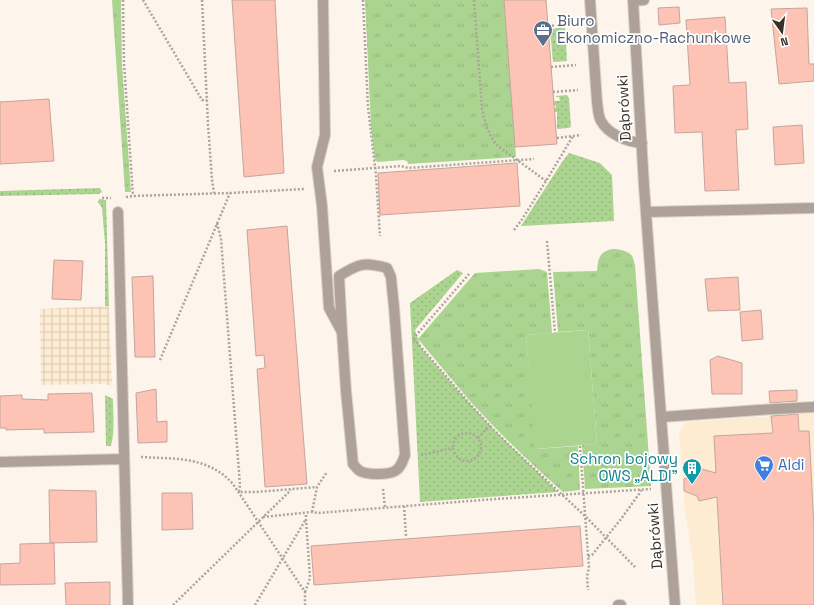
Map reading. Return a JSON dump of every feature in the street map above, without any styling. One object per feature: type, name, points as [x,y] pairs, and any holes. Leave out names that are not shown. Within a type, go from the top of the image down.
[{"type":"street","points":[[322,0],[325,135],[317,172],[322,206],[329,308],[342,332],[346,391],[354,464],[361,471],[372,474],[396,471],[402,464],[405,455],[394,307],[391,277],[387,268],[374,264],[363,264],[352,268],[340,276],[342,332]]},
{"type":"street","points":[[590,0],[599,118],[604,126],[615,134],[629,142],[642,143]]},
{"type":"street","name":"Dąbrówki","points":[[644,0],[633,0],[675,605]]},
{"type":"street","points":[[647,212],[814,208]]},
{"type":"street","points":[[118,212],[128,605]]},
{"type":"street","points":[[662,417],[814,407]]},
{"type":"street","points":[[0,462],[124,459]]},
{"type":"path","points":[[123,0],[124,63],[133,196]]},
{"type":"path","points":[[143,0],[202,100],[207,100]]},
{"type":"path","points":[[202,0],[207,100],[214,193]]},
{"type":"path","points":[[363,0],[368,107],[380,236]]},
{"type":"path","points":[[474,0],[482,109],[487,128],[495,143],[546,181]]},
{"type":"path","points":[[548,26],[573,24]]},
{"type":"path","points":[[551,67],[576,65]]},
{"type":"path","points":[[553,92],[578,90]]},
{"type":"path","points":[[557,138],[581,135]]},
{"type":"path","points":[[514,230],[573,136]]},
{"type":"path","points":[[317,172],[401,166],[408,168],[534,159]]},
{"type":"path","points":[[124,197],[307,189]]},
{"type":"path","points":[[160,360],[230,193]]},
{"type":"path","points":[[102,198],[114,198]]},
{"type":"path","points":[[217,223],[221,240],[240,485],[239,492]]},
{"type":"path","points":[[547,241],[556,332]]},
{"type":"path","points":[[469,274],[413,339],[470,404],[512,448],[585,516],[635,568]]},
{"type":"path","points":[[478,438],[490,425]]},
{"type":"path","points":[[467,433],[478,438],[481,444],[481,452],[475,459],[467,462],[458,458],[453,448],[455,440],[462,434],[467,433]]},
{"type":"path","points":[[580,446],[589,568],[587,576],[588,590]]},
{"type":"path","points":[[420,455],[453,448]]},
{"type":"path","points":[[124,459],[134,456],[189,460],[198,462],[219,471],[229,479],[239,492],[305,592]]},
{"type":"path","points":[[312,512],[317,487],[328,472]]},
{"type":"path","points":[[382,482],[385,508]]},
{"type":"path","points":[[239,492],[317,487]]},
{"type":"path","points":[[173,605],[291,489]]},
{"type":"path","points":[[263,517],[312,512],[318,513],[495,499],[654,489]]},
{"type":"path","points":[[588,556],[592,555],[621,519],[641,490]]},
{"type":"path","points":[[404,506],[406,536]]},
{"type":"path","points":[[306,513],[310,578],[305,592],[306,605]]},
{"type":"path","points":[[255,605],[306,519]]},
{"type":"shaded area","points":[[109,306],[112,386],[104,384],[41,385],[40,309]]},
{"type":"shaded area","name":"Aldi","points":[[814,413],[814,605],[696,605],[693,561],[685,511],[679,434],[685,422]]},
{"type":"green space","points":[[112,0],[121,0],[122,64],[131,192],[125,192]]},
{"type":"green space","points":[[365,0],[504,0],[516,157],[408,164],[407,161],[403,160],[378,162],[375,160],[371,127]]},
{"type":"green space","points":[[561,27],[565,28],[567,61],[553,62],[550,30]]},
{"type":"green space","points":[[567,95],[569,98],[571,127],[557,129],[557,112],[555,112],[554,108],[556,108],[556,106],[554,105],[554,101],[560,101],[559,97],[556,96]]},
{"type":"green space","points":[[569,153],[600,163],[612,175],[614,221],[521,226],[562,162]]},
{"type":"green space","points":[[100,188],[102,192],[99,194],[0,196],[0,191]]},
{"type":"green space","points":[[99,199],[106,200],[109,306],[105,306],[105,243],[102,208],[98,202]]},
{"type":"green space","points":[[612,249],[621,250],[630,254],[635,265],[651,486],[585,489],[582,445],[597,444],[588,330],[558,332],[553,272],[597,271],[598,263],[602,254]]},
{"type":"green space","points":[[539,269],[547,272],[552,333],[526,335],[536,449],[578,446],[580,490],[563,492],[538,470],[469,400],[418,339],[475,273]]},
{"type":"green space","points":[[457,270],[463,273],[415,330],[421,348],[494,430],[558,492],[420,502],[410,303]]},
{"type":"green space","points":[[588,330],[597,444],[535,449],[526,335]]},
{"type":"green space","points":[[105,395],[113,399],[113,428],[111,446],[106,446]]},
{"type":"building","points":[[232,0],[275,0],[284,173],[244,177]]},
{"type":"building","points":[[504,0],[546,0],[557,144],[515,147]]},
{"type":"building","points":[[679,7],[680,23],[659,25],[658,8]]},
{"type":"building","points":[[807,8],[809,64],[814,64],[814,81],[779,84],[771,9]]},
{"type":"building","points":[[725,17],[729,83],[746,82],[748,129],[736,130],[739,190],[705,191],[702,132],[675,133],[673,86],[690,85],[686,20]]},
{"type":"building","points":[[49,99],[54,161],[0,164],[0,102]]},
{"type":"building","points":[[802,125],[804,163],[775,165],[773,127]]},
{"type":"building","points":[[517,163],[520,206],[380,215],[378,173]]},
{"type":"building","points":[[287,226],[307,484],[265,487],[257,369],[265,368],[264,355],[256,356],[247,230]]},
{"type":"building","points":[[54,260],[83,261],[81,300],[52,299]]},
{"type":"building","points":[[153,276],[155,357],[135,357],[132,277]]},
{"type":"building","points":[[738,277],[740,310],[708,311],[705,279]]},
{"type":"building","points":[[761,310],[763,339],[742,341],[740,312]]},
{"type":"building","points":[[718,356],[742,363],[742,394],[712,394],[710,360]]},
{"type":"building","points":[[156,389],[157,422],[167,421],[167,442],[138,443],[136,393]]},
{"type":"building","points":[[797,390],[797,401],[770,403],[769,391]]},
{"type":"building","points":[[92,393],[94,432],[44,433],[44,429],[6,430],[6,428],[0,428],[0,396],[22,395],[22,399],[48,400],[48,394]]},
{"type":"building","name":"Aldi","points":[[798,414],[799,431],[809,431],[814,528],[814,605],[723,605],[717,497],[699,501],[697,496],[684,491],[684,479],[697,473],[698,468],[716,473],[714,436],[773,433],[771,416]]},
{"type":"building","points":[[49,490],[96,491],[97,542],[50,543]]},
{"type":"building","points":[[162,493],[192,493],[193,529],[162,530]]},
{"type":"building","points":[[580,526],[583,566],[314,585],[311,546]]},
{"type":"building","points":[[54,543],[55,584],[0,585],[0,564],[20,563],[20,544]]},
{"type":"building","points":[[110,582],[110,605],[66,605],[65,583]]},
{"type":"place","name":"Biuro Ekonomiczno-Rachunkowe","points":[[543,47]]},
{"type":"place","name":"Aldi","points":[[764,482]]},
{"type":"place","name":"Schron bojowy OWS „ALDI”","points":[[692,485]]}]
